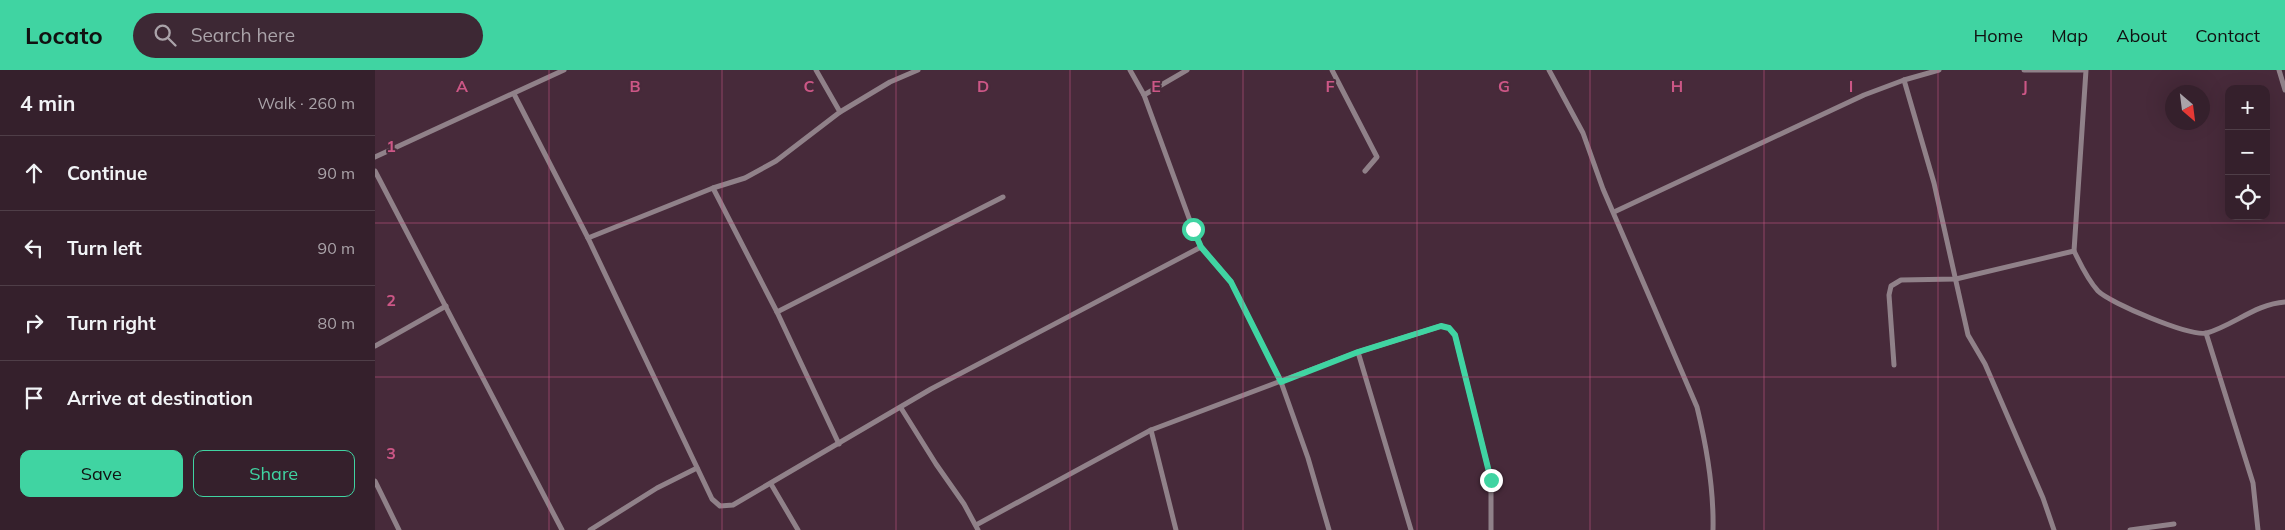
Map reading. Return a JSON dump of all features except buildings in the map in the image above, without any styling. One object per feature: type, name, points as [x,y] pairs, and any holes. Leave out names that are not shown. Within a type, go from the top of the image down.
[{"type":"street","points":[[375,157],[564,70]]},
{"type":"street","points":[[816,70],[840,112]]},
{"type":"street","points":[[588,238],[713,188],[745,178],[776,161],[840,112],[890,82],[918,70]]},
{"type":"street","points":[[1130,70],[1144,95],[1201,247],[1231,282],[1281,382],[1308,458],[1329,530]]},
{"type":"street","points":[[1144,95],[1187,70]]},
{"type":"street","points":[[1332,70],[1377,157],[1365,171]]},
{"type":"street","points":[[1549,70],[1583,133],[1603,189],[1697,407],[1707,453],[1713,504],[1713,530]]},
{"type":"street","points":[[1614,212],[1864,96],[1904,80],[1939,70]]},
{"type":"street","points":[[2024,70],[2084,70],[2074,251],[2087,276],[2099,292],[2113,302],[2177,328],[2206,333],[2257,309],[2285,302]]},
{"type":"street","points":[[2279,70],[2285,90]]},
{"type":"street","points":[[1904,80],[1933,183],[1968,335],[1985,364],[2043,498],[2054,530]]},
{"type":"street","points":[[515,94],[588,238],[712,499],[720,506],[733,505],[931,389],[1201,247]]},
{"type":"street","points":[[375,171],[563,530]]},
{"type":"street","points":[[713,188],[777,312],[839,444]]},
{"type":"street","points":[[777,312],[1003,197]]},
{"type":"street","points":[[1895,365],[1889,295],[1891,286],[1901,280],[1956,279],[2074,251]]},
{"type":"street","points":[[375,346],[446,306]]},
{"type":"street","points":[[901,408],[977,527],[1151,430],[1358,352],[1441,326],[1449,328],[1455,335],[1491,480],[1491,530]]},
{"type":"street","points":[[2206,333],[2253,483],[2258,530]]},
{"type":"street","points":[[1358,352],[1411,530]]},
{"type":"street","points":[[1151,430],[1176,530]]},
{"type":"street","points":[[589,530],[657,488],[697,468]]},
{"type":"street","points":[[375,481],[399,530]]},
{"type":"street","points":[[771,484],[798,530]]},
{"type":"street","points":[[2131,530],[2173,524]]},
{"type":"route","points":[[1193,229],[1201,247],[1231,282],[1281,382],[1358,352],[1441,326],[1449,328],[1455,335],[1491,480]]}]
